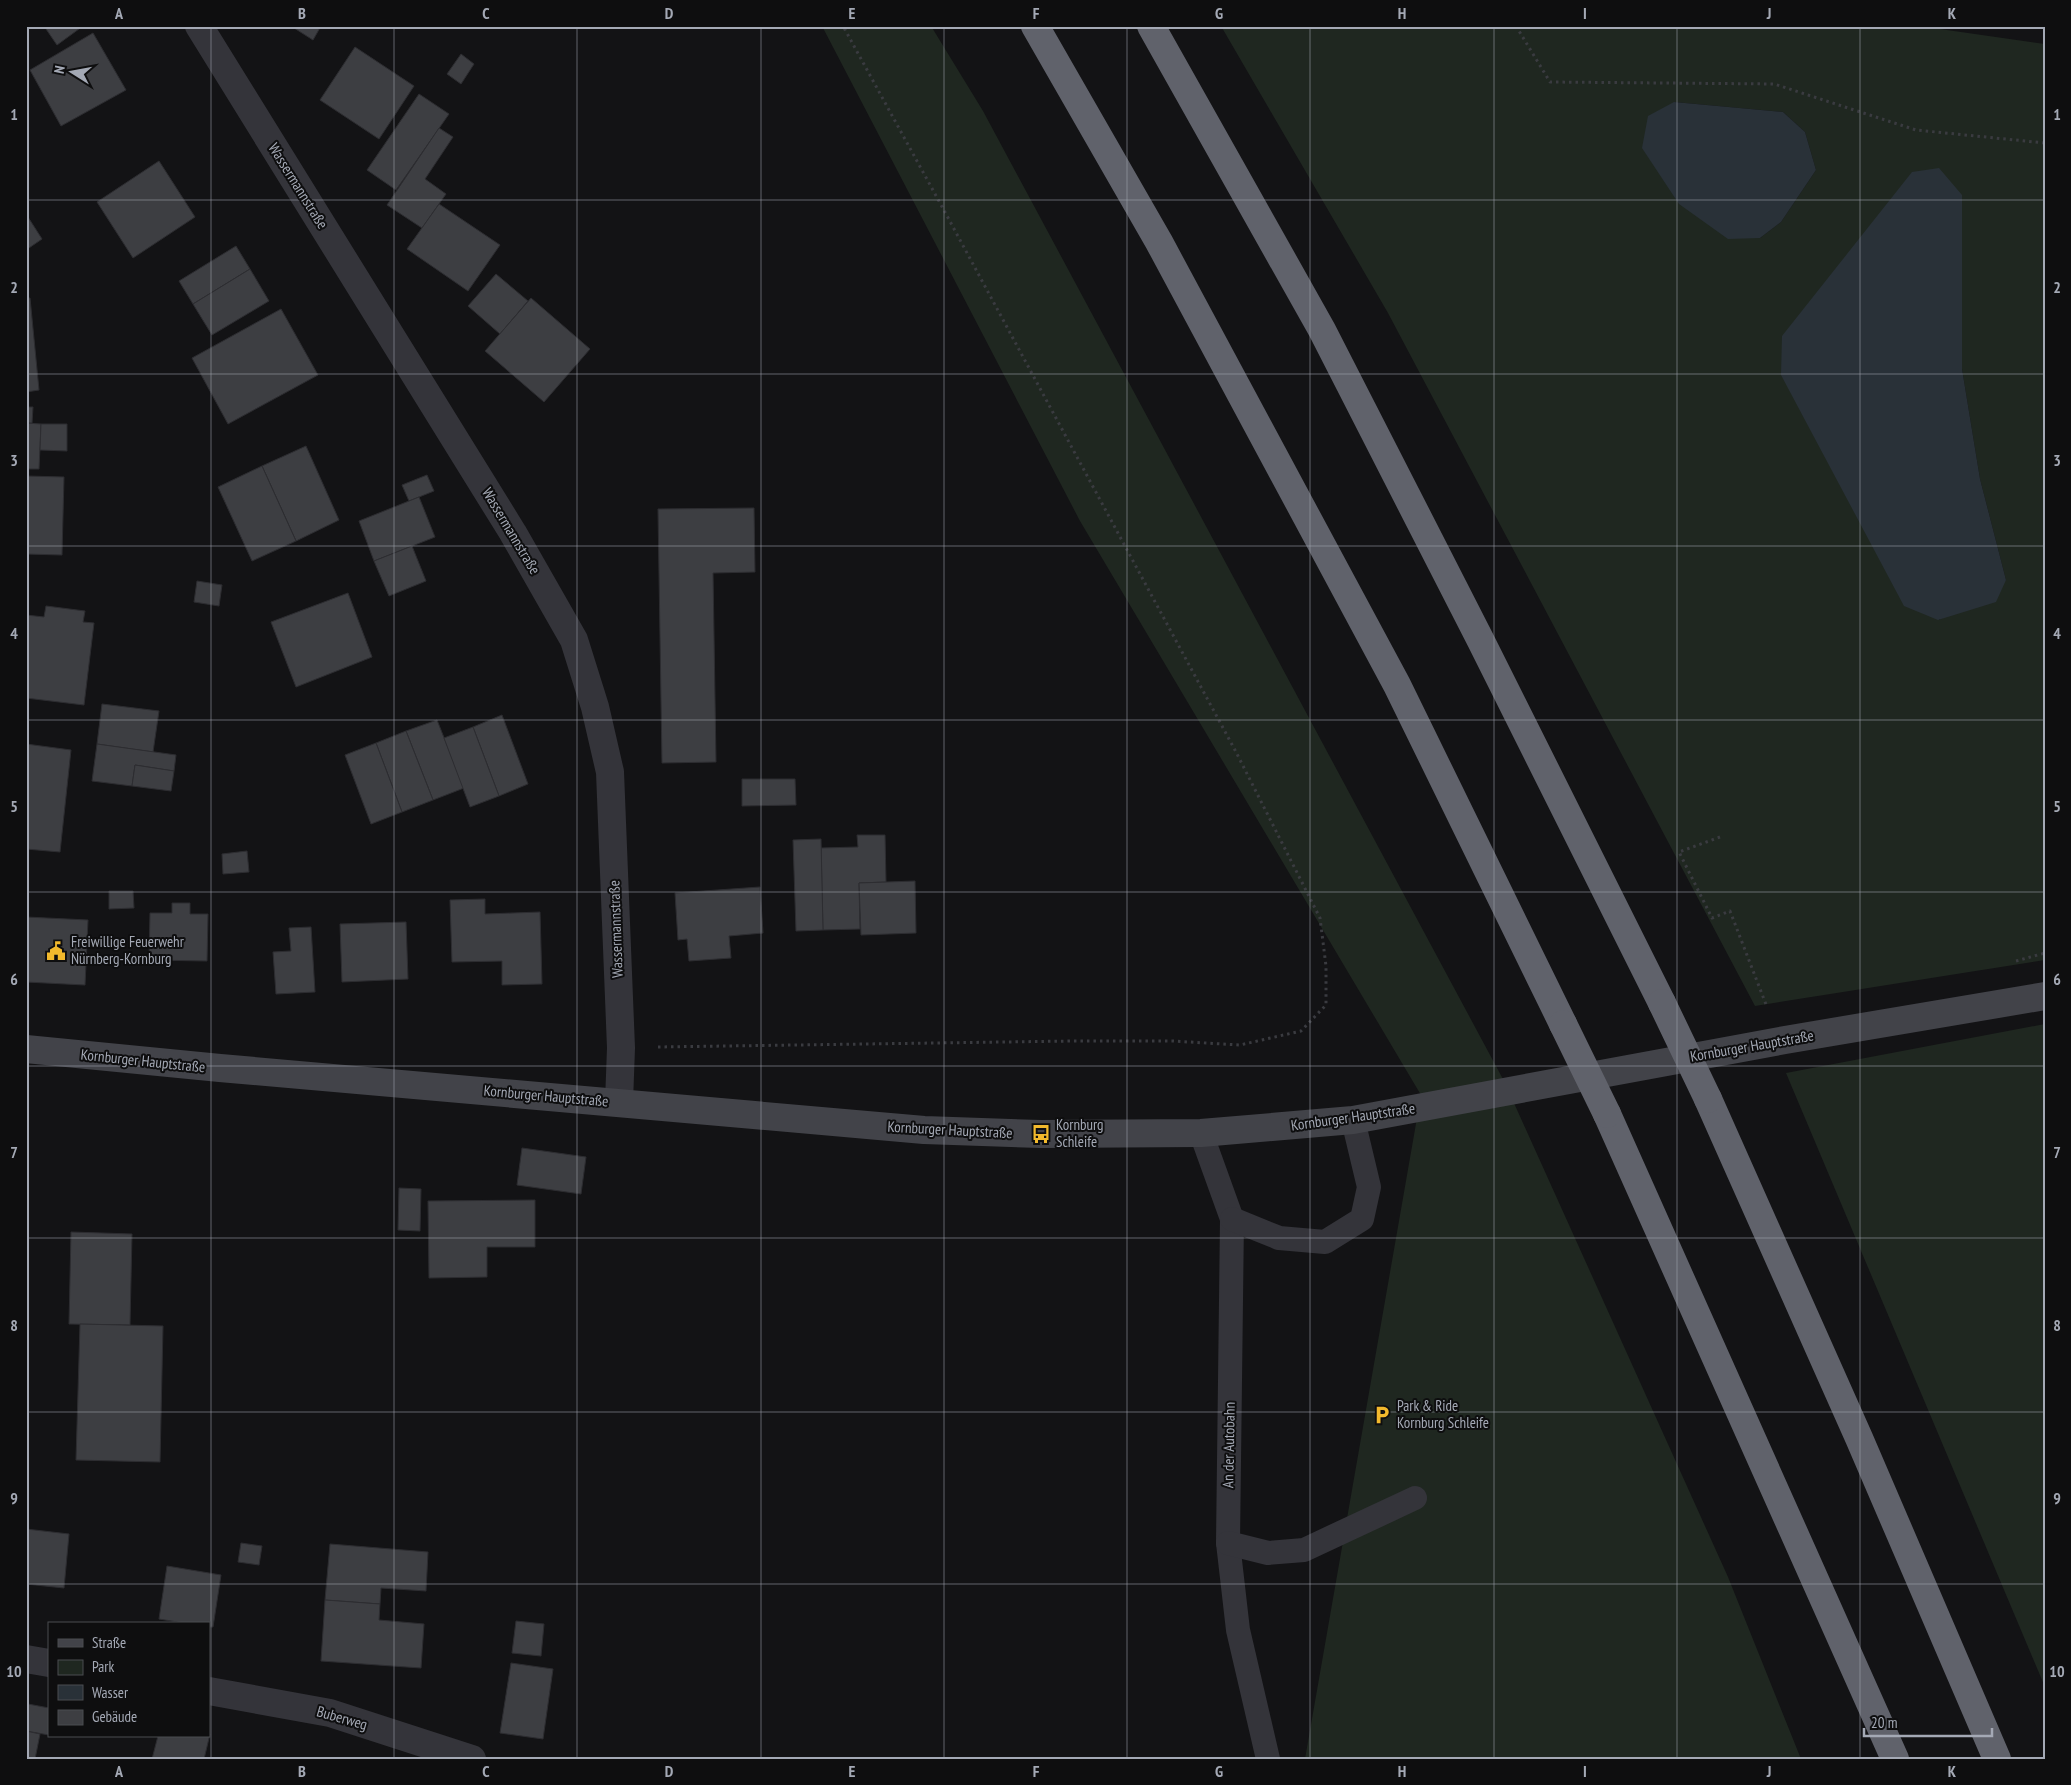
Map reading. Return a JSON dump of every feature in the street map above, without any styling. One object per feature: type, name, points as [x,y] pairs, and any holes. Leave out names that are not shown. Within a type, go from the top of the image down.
[{"type":"highway","points":[[1036,26],[1159,242],[1397,685],[1607,1114],[1895,1759]]},
{"type":"highway","points":[[1152,26],[1322,330],[1486,650],[1662,1004],[1708,1099],[1855,1429],[1998,1759]]},
{"type":"main road","name":"Kornburger Hauptstraße","points":[[26,1049],[924,1130],[1041,1134],[1201,1134],[1353,1120],[1785,1040],[2045,996]]},
{"type":"street","name":"Wassermannstraße","points":[[199,26],[512,533],[574,640],[595,707],[610,772],[621,1048],[619,1102]]},
{"type":"street","points":[[26,1659],[48,1663]]},
{"type":"street","name":"Buberweg","points":[[210,1691],[330,1713],[472,1759]]},
{"type":"lane","points":[[1232,1219],[1279,1238],[1325,1242],[1362,1219],[1369,1187],[1353,1120]]},
{"type":"lane","name":"An der Autobahn","points":[[1201,1134],[1232,1219],[1228,1543],[1238,1630],[1268,1759]]},
{"type":"lane","points":[[1228,1543],[1268,1553],[1304,1550],[1415,1498]]},
{"type":"path","points":[[621,1048],[1073,1041],[1172,1041],[1240,1045],[1301,1031],[1326,1005],[1326,966],[1320,918],[1236,752],[843,26]]},
{"type":"path","points":[[1516,26],[1550,82],[1774,84],[1916,130],[2045,143]]},
{"type":"path","points":[[2043,26],[2045,34]]},
{"type":"path","points":[[1720,837],[1679,852],[1712,918],[1730,911],[1768,1010]]},
{"type":"green space","points":[[822,26],[931,26],[983,111],[1504,1081],[1728,1577],[1801,1759],[1305,1759],[1421,1095],[1080,521]]},
{"type":"green space","points":[[1221,26],[1919,26],[2045,44],[2045,960],[1755,1006],[1388,313]],"holes":[[[1674,102],[1783,112],[1805,132],[1816,170],[1781,222],[1760,238]],[[1962,195],[1962,369],[1980,479],[2006,580],[1939,620]]]},
{"type":"green space","points":[[2045,1024],[2045,1687],[1786,1073]]},
{"type":"water","points":[[1674,102],[1783,112],[1805,132],[1816,170],[1781,222],[1760,238],[1728,239],[1679,204],[1642,148],[1648,116]]},
{"type":"water","points":[[1939,168],[1962,195],[1962,369],[1980,479],[2006,580],[1996,602],[1938,620],[1904,606],[1781,375],[1782,336],[1912,172]]},
{"type":"building","points":[[44,26],[83,26],[57,45]]},
{"type":"building","points":[[291,26],[321,26],[313,40]]},
{"type":"building","points":[[93,33],[126,90],[61,126],[30,70]]},
{"type":"building","points":[[355,47],[414,86],[379,139],[320,100]]},
{"type":"building","points":[[461,54],[474,64],[461,84],[447,74]]},
{"type":"building","points":[[419,94],[449,114],[396,190],[367,170]]},
{"type":"building","points":[[439,128],[453,137],[425,179],[446,194],[422,228],[387,205]]},
{"type":"building","points":[[159,161],[195,217],[133,258],[97,202]]},
{"type":"building","points":[[439,204],[500,245],[468,291],[407,249]]},
{"type":"building","points":[[26,214],[42,239],[26,250]]},
{"type":"building","points":[[236,246],[250,269],[193,304],[179,281]]},
{"type":"building","points":[[250,269],[269,301],[212,335],[193,304]]},
{"type":"building","points":[[496,274],[528,301],[500,334],[468,306]]},
{"type":"building","points":[[26,298],[30,298],[39,390],[26,392]]},
{"type":"building","points":[[531,298],[590,349],[544,402],[485,351]]},
{"type":"building","points":[[281,309],[318,375],[228,424],[192,358]]},
{"type":"building","points":[[26,407],[33,407],[32,423],[26,423]]},
{"type":"building","points":[[26,423],[41,424],[39,469],[26,469]]},
{"type":"building","points":[[41,424],[67,424],[67,451],[40,450]]},
{"type":"building","points":[[306,446],[339,520],[296,541],[262,466]]},
{"type":"building","points":[[262,466],[296,541],[252,561],[218,487]]},
{"type":"building","points":[[427,475],[434,491],[409,501],[402,485]]},
{"type":"building","points":[[26,476],[64,477],[62,555],[26,554]]},
{"type":"building","points":[[419,497],[435,537],[374,561],[359,521]]},
{"type":"building","points":[[754,508],[755,572],[713,573],[716,762],[662,763],[658,509]]},
{"type":"building","points":[[412,546],[426,581],[389,596],[374,561]]},
{"type":"building","points":[[197,581],[222,585],[219,606],[194,602]]},
{"type":"building","points":[[348,593],[372,657],[296,687],[271,622]]},
{"type":"building","points":[[46,606],[85,611],[83,622],[94,623],[84,705],[26,698],[26,615],[44,617]]},
{"type":"building","points":[[102,704],[159,711],[153,752],[97,744]]},
{"type":"building","points":[[502,715],[528,784],[499,796],[473,727]]},
{"type":"building","points":[[437,720],[464,788],[433,800],[406,731]]},
{"type":"building","points":[[473,727],[499,796],[470,807],[444,738]]},
{"type":"building","points":[[406,731],[433,800],[402,812],[376,743]]},
{"type":"building","points":[[376,743],[402,812],[371,824],[345,755]]},
{"type":"building","points":[[26,744],[71,750],[60,852],[26,849]]},
{"type":"building","points":[[97,744],[176,755],[174,771],[135,765],[132,786],[92,781]]},
{"type":"building","points":[[135,765],[174,771],[171,791],[132,786]]},
{"type":"building","points":[[742,779],[795,779],[796,805],[742,806]]},
{"type":"building","points":[[857,835],[885,835],[886,882],[859,883],[860,929],[823,930],[821,848],[858,847]]},
{"type":"building","points":[[821,839],[823,930],[796,931],[793,840]]},
{"type":"building","points":[[247,851],[249,872],[223,874],[222,854]]},
{"type":"building","points":[[915,881],[916,933],[861,935],[859,883]]},
{"type":"building","points":[[760,887],[763,933],[729,936],[731,958],[689,961],[687,939],[678,940],[675,893]]},
{"type":"building","points":[[109,891],[133,891],[134,908],[109,909]]},
{"type":"building","points":[[485,899],[485,914],[540,912],[542,984],[502,985],[502,961],[452,962],[450,900]]},
{"type":"building","points":[[172,903],[190,903],[190,914],[208,914],[207,961],[149,960],[150,913],[172,913]]},
{"type":"building","name":"Freiwillige Feuerwehr Nürnberg-Kornburg","points":[[26,917],[88,920],[85,985],[26,982]]},
{"type":"building","points":[[406,922],[408,979],[342,982],[340,924]]},
{"type":"building","points":[[311,927],[315,992],[276,994],[273,952],[291,951],[289,928]]},
{"type":"building","points":[[522,1148],[586,1157],[581,1194],[517,1185]]},
{"type":"building","points":[[399,1188],[421,1189],[420,1231],[398,1230]]},
{"type":"building","points":[[535,1200],[535,1247],[487,1247],[487,1277],[429,1278],[428,1201]]},
{"type":"building","points":[[71,1232],[132,1234],[130,1325],[69,1324]]},
{"type":"building","points":[[80,1324],[163,1326],[160,1462],[76,1460]]},
{"type":"building","points":[[26,1529],[69,1534],[64,1588],[26,1584]]},
{"type":"building","points":[[241,1543],[262,1546],[259,1565],[238,1562]]},
{"type":"building","points":[[330,1544],[428,1552],[426,1591],[381,1588],[380,1604],[325,1600]]},
{"type":"building","points":[[167,1566],[221,1575],[213,1627],[210,1627],[210,1622],[178,1622],[159,1619]]},
{"type":"building","points":[[325,1600],[380,1604],[379,1620],[424,1624],[421,1668],[321,1661]]},
{"type":"building","points":[[516,1621],[544,1624],[541,1656],[512,1653]]},
{"type":"building","points":[[511,1663],[553,1669],[543,1739],[500,1733]]},
{"type":"building","points":[[28,1704],[48,1708],[48,1735],[26,1731]]},
{"type":"building","points":[[26,1731],[40,1734],[35,1759],[26,1759]]},
{"type":"building","points":[[157,1738],[209,1738],[204,1759],[152,1759]]},
{"type":"place","name":"Freiwillige Feuerwehr Nürnberg-Kornburg","points":[[56,951]]},
{"type":"place","name":"Kornburg Schleife","points":[[1041,1134]]},
{"type":"place","name":"Park & Ride Kornburg Schleife","points":[[1382,1415]]}]
